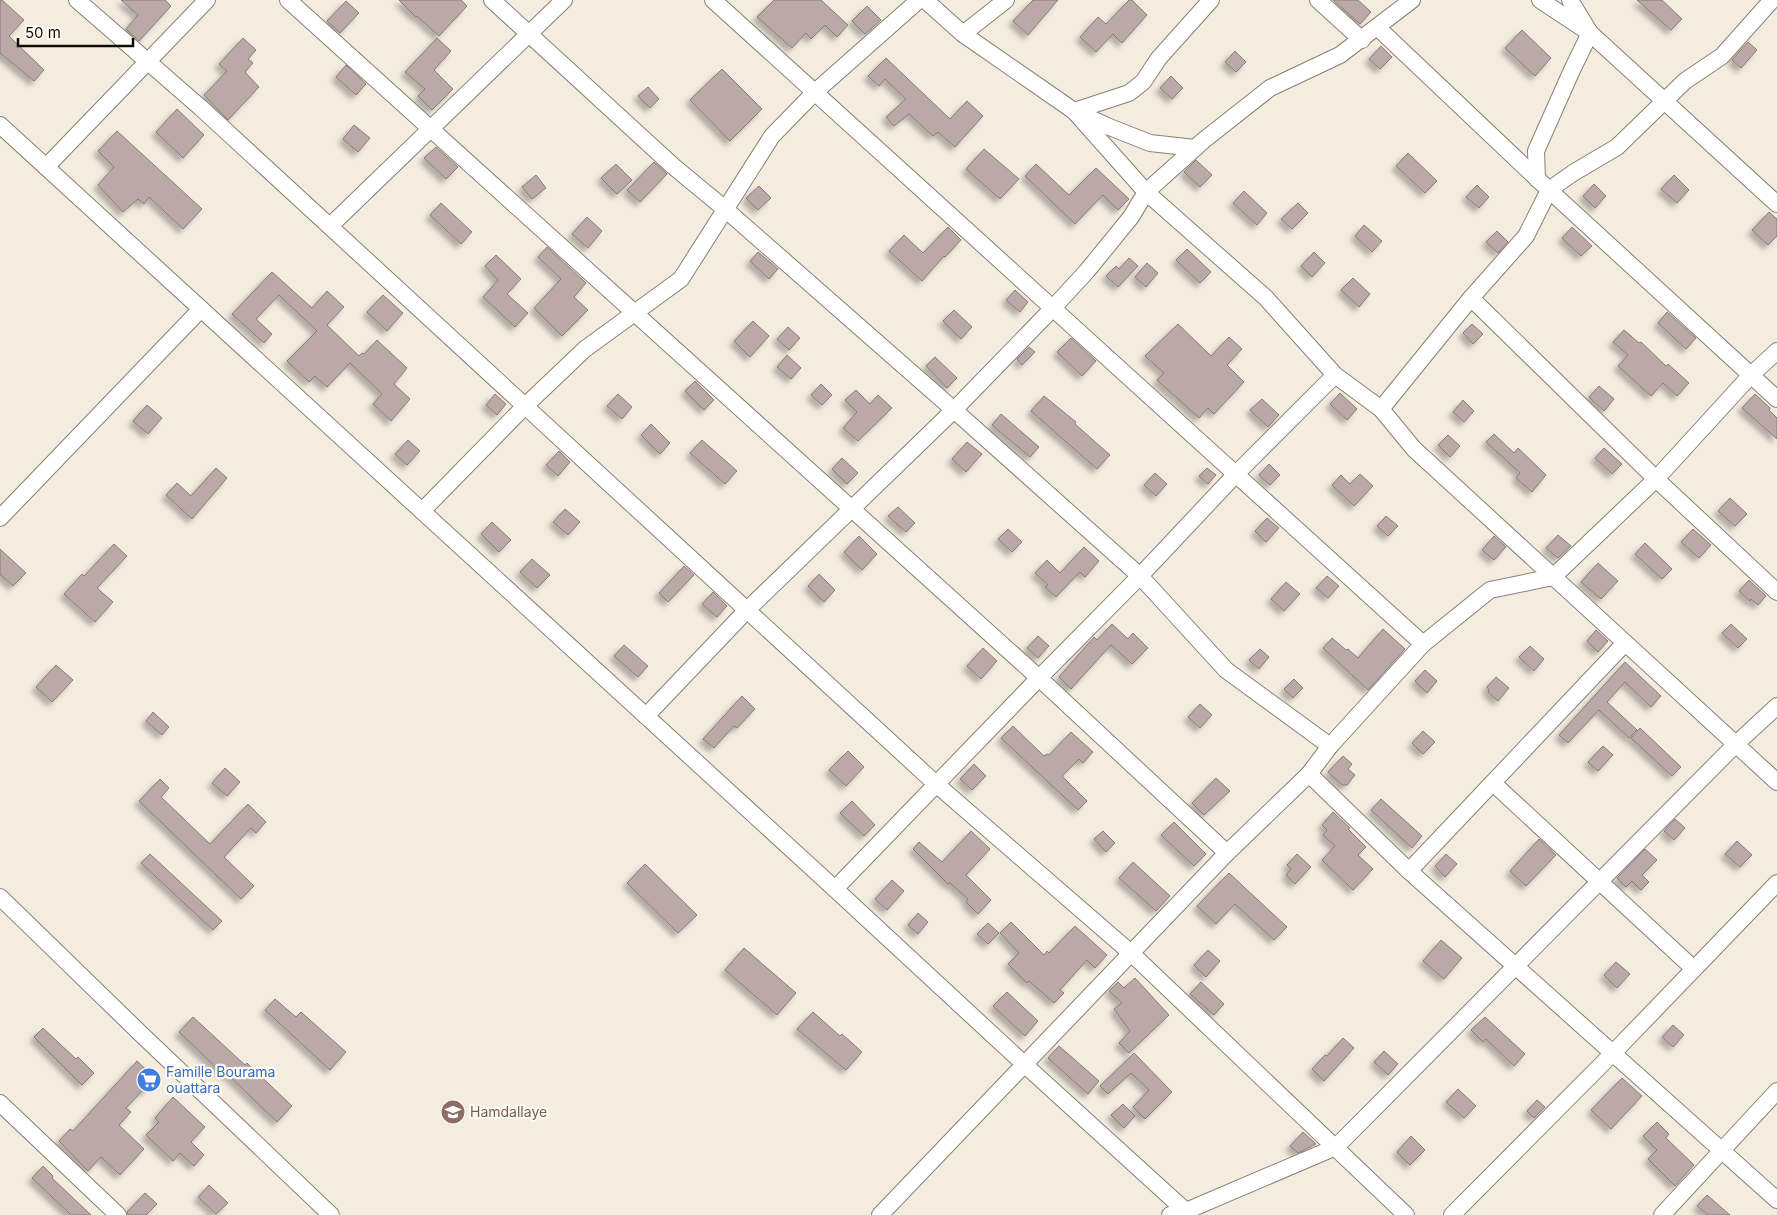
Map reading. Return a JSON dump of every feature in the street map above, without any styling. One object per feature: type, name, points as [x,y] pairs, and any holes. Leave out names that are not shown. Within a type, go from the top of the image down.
[{"type":"street","points":[[77,0],[148,61],[330,226],[936,784],[1131,953],[1406,1215]]},
{"type":"street","points":[[46,167],[207,0]]},
{"type":"street","points":[[288,0],[1038,678],[1227,853]]},
{"type":"street","points":[[492,0],[673,166],[725,209],[954,410],[1140,576],[1226,670],[1330,746]]},
{"type":"street","points":[[330,226],[564,0]]},
{"type":"street","points":[[713,0],[1424,644]]},
{"type":"street","points":[[422,511],[525,406],[585,349],[681,279],[772,136],[815,92],[919,0]]},
{"type":"street","points":[[925,0],[963,34],[1074,111],[1150,143],[1195,148]]},
{"type":"street","points":[[963,34],[1006,0]]},
{"type":"street","points":[[1074,111],[1129,94],[1143,82],[1159,58],[1211,0]]},
{"type":"street","points":[[1318,0],[1362,40]]},
{"type":"street","points":[[646,716],[747,610],[954,410],[1053,308],[1131,218],[1146,192],[1195,148],[1270,88],[1340,55],[1412,0]]},
{"type":"street","points":[[1540,0],[1590,33],[1777,204]]},
{"type":"street","points":[[1570,0],[1590,33]]},
{"type":"street","points":[[1543,184],[1573,173],[1617,147],[1686,81],[1722,56],[1771,3]]},
{"type":"street","points":[[1377,27],[1543,184],[1777,398]]},
{"type":"street","points":[[1381,409],[1471,298],[1526,236],[1543,184],[1536,152],[1590,33]]},
{"type":"street","points":[[1074,111],[1146,192],[1266,298],[1335,375],[1381,409],[1414,449],[1777,782]]},
{"type":"street","points":[[0,125],[1024,1064],[1182,1214],[1336,1147],[1736,744],[1777,706]]},
{"type":"street","points":[[1471,298],[1656,480],[1777,592]]},
{"type":"street","points":[[0,518],[201,309]]},
{"type":"street","points":[[880,1215],[1227,853],[1309,774],[1330,746],[1424,644],[1490,590],[1553,577],[1656,480],[1751,375],[1777,351]]},
{"type":"street","points":[[834,889],[1038,678],[1140,576],[1236,474],[1335,375]]},
{"type":"street","points":[[1409,871],[1625,643]]},
{"type":"street","points":[[1309,774],[1409,871],[1777,1200]]},
{"type":"street","points":[[1493,783],[1694,969]]},
{"type":"street","points":[[1452,1215],[1613,1054],[1777,883]]},
{"type":"street","points":[[0,897],[331,1215]]},
{"type":"street","points":[[1662,1215],[1777,1092]]},
{"type":"street","points":[[0,1103],[118,1215]]},
{"type":"building","points":[[0,0],[24,20],[9,36],[44,70],[34,81],[0,53]]},
{"type":"building","points":[[121,0],[165,0],[171,6],[139,41],[126,29],[138,15]]},
{"type":"building","points":[[399,0],[461,0],[467,6],[439,36]]},
{"type":"building","points":[[774,0],[821,0],[848,25],[837,37],[825,25],[811,39],[806,33],[792,48],[757,17]]},
{"type":"building","points":[[1033,0],[1058,0],[1028,35],[1013,21]]},
{"type":"building","points":[[1129,0],[1132,0],[1147,15],[1122,43],[1113,34],[1096,52],[1080,37],[1098,17],[1106,24]]},
{"type":"building","points":[[1333,0],[1358,0],[1371,12],[1360,24]]},
{"type":"building","points":[[1637,0],[1662,0],[1682,19],[1671,30]]},
{"type":"building","points":[[346,1],[359,13],[340,33],[327,21]]},
{"type":"building","points":[[867,6],[881,20],[865,34],[852,21]]},
{"type":"building","points":[[1522,30],[1551,58],[1535,76],[1505,48]]},
{"type":"building","points":[[243,38],[256,50],[248,59],[253,63],[245,72],[259,87],[228,120],[204,95],[227,71],[219,64]]},
{"type":"building","points":[[437,38],[451,51],[434,70],[453,89],[432,110],[418,96],[425,89],[405,72]]},
{"type":"building","points":[[1748,42],[1757,50],[1741,68],[1732,60]]},
{"type":"building","points":[[1381,46],[1392,57],[1380,69],[1369,59]]},
{"type":"building","points":[[1235,51],[1246,62],[1236,72],[1225,62]]},
{"type":"building","points":[[886,58],[950,119],[967,101],[983,116],[955,147],[938,132],[933,136],[909,114],[894,126],[886,117],[906,99],[885,79],[879,86],[868,76]]},
{"type":"building","points":[[346,65],[366,84],[356,95],[336,77]]},
{"type":"building","points":[[722,69],[762,109],[730,141],[690,100]]},
{"type":"building","points":[[1171,76],[1183,88],[1172,99],[1160,88]]},
{"type":"building","points":[[648,87],[659,99],[650,108],[638,96]]},
{"type":"building","points":[[177,109],[204,135],[183,158],[156,132]]},
{"type":"building","points":[[354,125],[370,138],[358,152],[343,139]]},
{"type":"building","points":[[117,131],[202,209],[183,229],[149,197],[144,204],[138,199],[123,212],[98,185],[114,167],[98,151]]},
{"type":"building","points":[[436,147],[458,167],[446,179],[424,158]]},
{"type":"building","points":[[984,149],[1019,179],[1000,199],[966,169]]},
{"type":"building","points":[[1408,153],[1437,181],[1425,193],[1396,166]]},
{"type":"building","points":[[1196,160],[1212,175],[1200,187],[1184,172]]},
{"type":"building","points":[[654,162],[667,174],[640,202],[627,190]]},
{"type":"building","points":[[616,164],[632,180],[617,194],[601,178]]},
{"type":"building","points":[[1036,164],[1069,195],[1096,168],[1129,199],[1118,210],[1103,195],[1075,224],[1025,176]]},
{"type":"building","points":[[536,175],[546,188],[532,199],[522,187]]},
{"type":"building","points":[[1674,175],[1689,190],[1677,203],[1661,189]]},
{"type":"building","points":[[1594,184],[1606,196],[1595,208],[1583,196]]},
{"type":"building","points":[[1477,185],[1489,197],[1479,208],[1466,197]]},
{"type":"building","points":[[759,186],[771,198],[758,210],[746,198]]},
{"type":"building","points":[[1244,191],[1267,213],[1257,225],[1233,203]]},
{"type":"building","points":[[441,203],[472,232],[461,244],[430,215]]},
{"type":"building","points":[[1298,203],[1308,213],[1292,229],[1281,219]]},
{"type":"building","points":[[1769,212],[1777,219],[1777,236],[1768,245],[1752,230]]},
{"type":"building","points":[[587,217],[602,231],[588,248],[572,234]]},
{"type":"building","points":[[1364,225],[1382,241],[1372,252],[1355,236]]},
{"type":"building","points":[[948,227],[961,240],[922,281],[889,251],[904,235],[923,253]]},
{"type":"building","points":[[1572,227],[1592,246],[1581,256],[1562,238]]},
{"type":"building","points":[[1497,231],[1508,242],[1498,253],[1486,242]]},
{"type":"building","points":[[547,247],[586,283],[574,297],[588,310],[562,336],[534,308],[561,279],[538,257]]},
{"type":"building","points":[[1187,249],[1211,272],[1200,283],[1176,260]]},
{"type":"building","points":[[758,252],[778,269],[769,279],[750,261]]},
{"type":"building","points":[[1314,252],[1325,263],[1312,277],[1301,266]]},
{"type":"building","points":[[496,255],[521,279],[507,294],[528,313],[515,327],[483,297],[498,280],[485,266]]},
{"type":"building","points":[[1129,258],[1138,266],[1118,287],[1106,276],[1116,266],[1119,269]]},
{"type":"building","points":[[1147,263],[1158,273],[1146,287],[1135,277]]},
{"type":"building","points":[[272,272],[312,308],[327,291],[344,307],[327,325],[359,356],[362,353],[364,354],[377,340],[407,368],[394,384],[410,399],[391,421],[373,404],[382,394],[350,363],[327,387],[315,376],[309,382],[287,361],[317,331],[279,295],[256,319],[272,334],[264,343],[232,314]]},
{"type":"building","points":[[1353,278],[1370,294],[1359,307],[1341,290]]},
{"type":"building","points":[[1015,290],[1028,302],[1020,312],[1006,300]]},
{"type":"building","points":[[383,295],[403,313],[387,331],[367,312]]},
{"type":"building","points":[[954,310],[972,327],[961,339],[943,321]]},
{"type":"building","points":[[1667,312],[1696,338],[1686,349],[1658,323]]},
{"type":"building","points":[[753,321],[769,336],[750,357],[734,341]]},
{"type":"building","points":[[1178,324],[1211,356],[1229,337],[1242,349],[1227,365],[1244,382],[1214,414],[1208,408],[1199,418],[1157,380],[1164,373],[1145,356]]},
{"type":"building","points":[[1472,324],[1483,334],[1473,344],[1463,333]]},
{"type":"building","points":[[788,327],[800,338],[789,350],[777,339]]},
{"type":"building","points":[[1624,330],[1689,383],[1677,396],[1663,383],[1651,396],[1618,366],[1628,355],[1613,342]]},
{"type":"building","points":[[1071,338],[1096,361],[1082,376],[1057,352]]},
{"type":"building","points":[[1029,347],[1035,352],[1022,365],[1017,359]]},
{"type":"building","points":[[787,355],[801,368],[791,379],[777,367]]},
{"type":"building","points":[[935,357],[957,378],[947,388],[926,366]]},
{"type":"building","points":[[695,381],[714,400],[704,410],[685,391]]},
{"type":"building","points":[[821,384],[832,395],[822,405],[811,395]]},
{"type":"building","points":[[1599,386],[1614,399],[1604,411],[1589,397]]},
{"type":"building","points":[[856,390],[870,404],[878,395],[892,408],[858,441],[843,428],[857,412],[845,400]]},
{"type":"building","points":[[1340,393],[1357,409],[1347,420],[1330,404]]},
{"type":"building","points":[[495,394],[506,404],[497,415],[486,405]]},
{"type":"building","points":[[618,394],[632,407],[622,419],[607,406]]},
{"type":"building","points":[[1755,394],[1770,408],[1769,410],[1777,418],[1777,439],[1742,408]]},
{"type":"building","points":[[1044,396],[1076,422],[1075,424],[1110,455],[1097,469],[1031,411]]},
{"type":"building","points":[[1262,399],[1279,415],[1268,427],[1250,410]]},
{"type":"building","points":[[1463,400],[1474,411],[1464,422],[1453,412]]},
{"type":"building","points":[[147,405],[162,418],[148,434],[133,421]]},
{"type":"building","points":[[1001,414],[1039,447],[1030,457],[992,425]]},
{"type":"building","points":[[651,424],[670,443],[660,454],[641,435]]},
{"type":"building","points":[[1494,434],[1514,453],[1518,448],[1546,475],[1532,492],[1516,478],[1520,473],[1486,442]]},
{"type":"building","points":[[1448,435],[1460,446],[1450,457],[1438,445]]},
{"type":"building","points":[[408,440],[420,451],[407,465],[395,454]]},
{"type":"building","points":[[702,440],[737,471],[725,484],[690,453]]},
{"type":"building","points":[[967,442],[982,454],[966,472],[952,459]]},
{"type":"building","points":[[1604,448],[1622,464],[1612,474],[1595,458]]},
{"type":"building","points":[[559,451],[570,462],[558,476],[546,465]]},
{"type":"building","points":[[842,458],[858,473],[847,484],[832,469]]},
{"type":"building","points":[[1269,464],[1280,475],[1270,485],[1259,475]]},
{"type":"building","points":[[216,468],[227,478],[192,519],[166,495],[177,483],[191,496]]},
{"type":"building","points":[[1207,468],[1216,475],[1208,484],[1199,476]]},
{"type":"building","points":[[1155,473],[1167,484],[1156,496],[1144,485]]},
{"type":"building","points":[[1360,474],[1373,486],[1354,506],[1332,485],[1341,475],[1350,484]]},
{"type":"building","points":[[1730,498],[1747,514],[1735,526],[1718,511]]},
{"type":"building","points":[[898,507],[915,523],[906,532],[888,516]]},
{"type":"building","points":[[565,509],[580,522],[568,535],[553,522]]},
{"type":"building","points":[[1386,516],[1398,526],[1388,536],[1377,526]]},
{"type":"building","points":[[1267,518],[1279,528],[1266,542],[1255,531]]},
{"type":"building","points":[[492,522],[511,540],[499,552],[481,534]]},
{"type":"building","points":[[1008,529],[1022,542],[1012,552],[998,539]]},
{"type":"building","points":[[1693,529],[1711,545],[1699,558],[1681,542]]},
{"type":"building","points":[[1558,535],[1571,546],[1558,558],[1546,548]]},
{"type":"building","points":[[859,536],[877,554],[862,570],[844,552]]},
{"type":"building","points":[[1494,536],[1506,547],[1494,560],[1482,550]]},
{"type":"building","points":[[1645,543],[1672,569],[1662,579],[1635,554]]},
{"type":"building","points":[[114,544],[127,556],[97,588],[113,602],[95,622],[64,594]]},
{"type":"building","points":[[1084,547],[1099,561],[1085,577],[1080,572],[1056,597],[1045,587],[1048,585],[1035,573],[1047,560],[1060,573]]},
{"type":"building","points":[[0,549],[26,573],[13,586],[0,574]]},
{"type":"building","points":[[532,559],[550,575],[537,588],[520,572]]},
{"type":"building","points":[[1598,563],[1618,581],[1601,599],[1581,582]]},
{"type":"building","points":[[684,566],[694,575],[668,602],[659,593]]},
{"type":"building","points":[[819,574],[835,590],[824,602],[808,586]]},
{"type":"building","points":[[1327,576],[1339,586],[1328,598],[1316,588]]},
{"type":"building","points":[[1749,580],[1766,596],[1758,605],[1751,599],[1750,601],[1739,591]]},
{"type":"building","points":[[1286,582],[1300,594],[1284,611],[1271,599]]},
{"type":"building","points":[[713,592],[727,606],[717,617],[702,604]]},
{"type":"building","points":[[1112,624],[1128,639],[1133,633],[1148,648],[1132,664],[1111,645],[1071,689],[1059,677],[1094,637],[1097,640]]},
{"type":"building","points":[[1731,624],[1747,639],[1738,648],[1722,633]]},
{"type":"building","points":[[1383,629],[1405,649],[1368,690],[1323,648],[1332,638],[1358,658]]},
{"type":"building","points":[[1596,630],[1608,641],[1598,652],[1587,641]]},
{"type":"building","points":[[1038,636],[1049,646],[1038,658],[1027,648]]},
{"type":"building","points":[[624,645],[648,666],[638,677],[614,656]]},
{"type":"building","points":[[1530,646],[1544,659],[1534,671],[1519,657]]},
{"type":"building","points":[[983,648],[997,661],[981,679],[967,666]]},
{"type":"building","points":[[1260,649],[1269,657],[1259,669],[1249,660]]},
{"type":"building","points":[[1625,662],[1661,696],[1651,707],[1625,682],[1607,702],[1637,730],[1629,738],[1599,710],[1568,743],[1559,735]]},
{"type":"building","points":[[56,665],[73,680],[52,702],[36,687]]},
{"type":"building","points":[[1425,670],[1437,681],[1427,693],[1415,681]]},
{"type":"building","points":[[1496,677],[1509,688],[1498,701],[1488,692],[1487,687]]},
{"type":"building","points":[[1294,679],[1303,688],[1293,698],[1284,689]]},
{"type":"building","points":[[742,696],[755,709],[737,728],[734,726],[714,748],[703,739]]},
{"type":"building","points":[[1200,704],[1212,715],[1200,728],[1188,717]]},
{"type":"building","points":[[153,712],[169,727],[162,735],[146,721]]},
{"type":"building","points":[[1013,726],[1044,756],[1049,755],[1071,732],[1093,752],[1083,763],[1079,759],[1062,776],[1087,801],[1078,810],[1001,738]]},
{"type":"building","points":[[1640,728],[1681,767],[1672,776],[1631,738]]},
{"type":"building","points":[[1423,731],[1435,742],[1423,754],[1412,743]]},
{"type":"building","points":[[1603,746],[1613,755],[1598,771],[1588,762]]},
{"type":"building","points":[[848,751],[864,767],[846,786],[829,770]]},
{"type":"building","points":[[1343,756],[1352,764],[1348,769],[1355,775],[1347,785],[1342,785],[1328,772]]},
{"type":"building","points":[[974,764],[986,776],[972,790],[960,779]]},
{"type":"building","points":[[225,768],[240,782],[227,796],[212,783]]},
{"type":"building","points":[[1216,778],[1230,791],[1204,815],[1192,803]]},
{"type":"building","points":[[160,779],[169,788],[161,797],[210,844],[248,804],[266,822],[256,833],[251,828],[224,857],[254,886],[241,899],[139,801]]},
{"type":"building","points":[[1381,799],[1422,836],[1412,848],[1371,810]]},
{"type":"building","points":[[852,801],[875,825],[864,836],[840,813]]},
{"type":"building","points":[[1333,812],[1366,847],[1358,855],[1373,869],[1353,890],[1322,860],[1335,846],[1323,835],[1327,830],[1322,825]]},
{"type":"building","points":[[1675,819],[1685,828],[1674,840],[1664,831]]},
{"type":"building","points":[[1174,822],[1206,854],[1194,866],[1161,835]]},
{"type":"building","points":[[971,831],[990,849],[966,875],[991,900],[978,914],[966,902],[968,899],[950,883],[948,884],[913,849],[919,842],[942,862]]},
{"type":"building","points":[[1103,831],[1115,843],[1106,852],[1094,839]]},
{"type":"building","points":[[1539,839],[1556,855],[1526,886],[1510,871]]},
{"type":"building","points":[[1737,841],[1752,855],[1740,867],[1725,854]]},
{"type":"building","points":[[1645,849],[1657,860],[1642,875],[1649,882],[1641,890],[1632,881],[1626,887],[1617,878]]},
{"type":"building","points":[[150,854],[222,921],[213,930],[141,863]]},
{"type":"building","points":[[1297,854],[1311,867],[1295,884],[1286,875],[1291,869],[1287,865]]},
{"type":"building","points":[[1446,854],[1457,864],[1445,877],[1435,866]]},
{"type":"building","points":[[1133,862],[1170,896],[1156,911],[1119,878]]},
{"type":"building","points":[[645,864],[697,915],[678,933],[627,883]]},
{"type":"building","points":[[1229,873],[1287,927],[1274,940],[1235,904],[1216,924],[1197,906]]},
{"type":"building","points":[[892,880],[904,891],[887,910],[875,899]]},
{"type":"building","points":[[918,913],[928,922],[918,934],[908,925]]},
{"type":"building","points":[[1011,922],[1044,955],[1047,951],[1049,953],[1075,926],[1107,955],[1095,968],[1087,960],[1060,990],[1064,993],[1054,1003],[1029,981],[1027,983],[1008,964],[1019,953],[1000,933]]},
{"type":"building","points":[[988,923],[999,933],[988,944],[977,934]]},
{"type":"building","points":[[1441,940],[1462,958],[1444,979],[1423,961]]},
{"type":"building","points":[[744,948],[796,993],[777,1015],[725,970]]},
{"type":"building","points":[[1208,950],[1220,961],[1206,977],[1194,965]]},
{"type":"building","points":[[1616,962],[1630,974],[1617,988],[1604,975]]},
{"type":"building","points":[[1135,978],[1169,1015],[1129,1053],[1119,1043],[1130,1031],[1114,1009],[1122,1003],[1109,991],[1118,982],[1124,988]]},
{"type":"building","points":[[1201,982],[1224,1004],[1214,1015],[1190,994]]},
{"type":"building","points":[[1007,992],[1038,1021],[1025,1036],[993,1006]]},
{"type":"building","points":[[275,999],[296,1017],[301,1012],[346,1052],[330,1070],[265,1010]]},
{"type":"building","points":[[813,1012],[840,1036],[842,1034],[862,1052],[846,1070],[797,1029]]},
{"type":"building","points":[[193,1017],[245,1065],[247,1063],[292,1106],[277,1122],[225,1072],[223,1074],[179,1032]]},
{"type":"building","points":[[1485,1017],[1525,1054],[1514,1066],[1486,1039],[1483,1042],[1471,1030]]},
{"type":"building","points":[[1673,1025],[1684,1035],[1673,1047],[1662,1037]]},
{"type":"building","points":[[43,1028],[94,1073],[82,1085],[34,1037]]},
{"type":"building","points":[[1343,1038],[1354,1048],[1324,1081],[1312,1069]]},
{"type":"building","points":[[1059,1046],[1099,1081],[1088,1094],[1048,1058]]},
{"type":"building","points":[[1384,1051],[1398,1064],[1388,1075],[1374,1062]]},
{"type":"building","points":[[1134,1053],[1172,1092],[1145,1119],[1133,1107],[1149,1090],[1131,1073],[1108,1094],[1100,1086]]},
{"type":"building","points":[[137,1061],[156,1079],[126,1108],[131,1112],[119,1125],[144,1149],[120,1175],[101,1157],[88,1171],[59,1141],[70,1129],[73,1131]]},
{"type":"building","points":[[1622,1078],[1642,1096],[1611,1129],[1591,1110]]},
{"type":"building","points":[[1458,1089],[1476,1106],[1464,1118],[1446,1102]]},
{"type":"building","points":[[173,1097],[205,1127],[191,1142],[204,1155],[194,1166],[180,1153],[173,1161],[146,1135],[159,1122],[155,1118]]},
{"type":"building","points":[[1537,1100],[1545,1107],[1534,1118],[1527,1111]]},
{"type":"building","points":[[1123,1104],[1135,1116],[1124,1128],[1111,1115]]},
{"type":"building","points":[[1657,1122],[1669,1134],[1666,1138],[1694,1165],[1675,1186],[1648,1159],[1657,1150],[1643,1136]]},
{"type":"building","points":[[1303,1132],[1316,1144],[1298,1153],[1290,1146]]},
{"type":"building","points":[[1411,1136],[1425,1150],[1410,1165],[1397,1152]]},
{"type":"building","points":[[43,1166],[53,1176],[52,1178],[91,1215],[71,1215],[32,1178]]},
{"type":"building","points":[[209,1185],[228,1203],[216,1214],[198,1197]]},
{"type":"building","points":[[145,1193],[157,1204],[146,1215],[128,1215],[127,1212]]},
{"type":"building","points":[[1707,1195],[1730,1215],[1708,1215],[1697,1206]]},
{"type":"place","name":"Famille Bourama ouattara","points":[[149,1080]]},
{"type":"place","name":"Hamdallaye","points":[[453,1112]]}]
